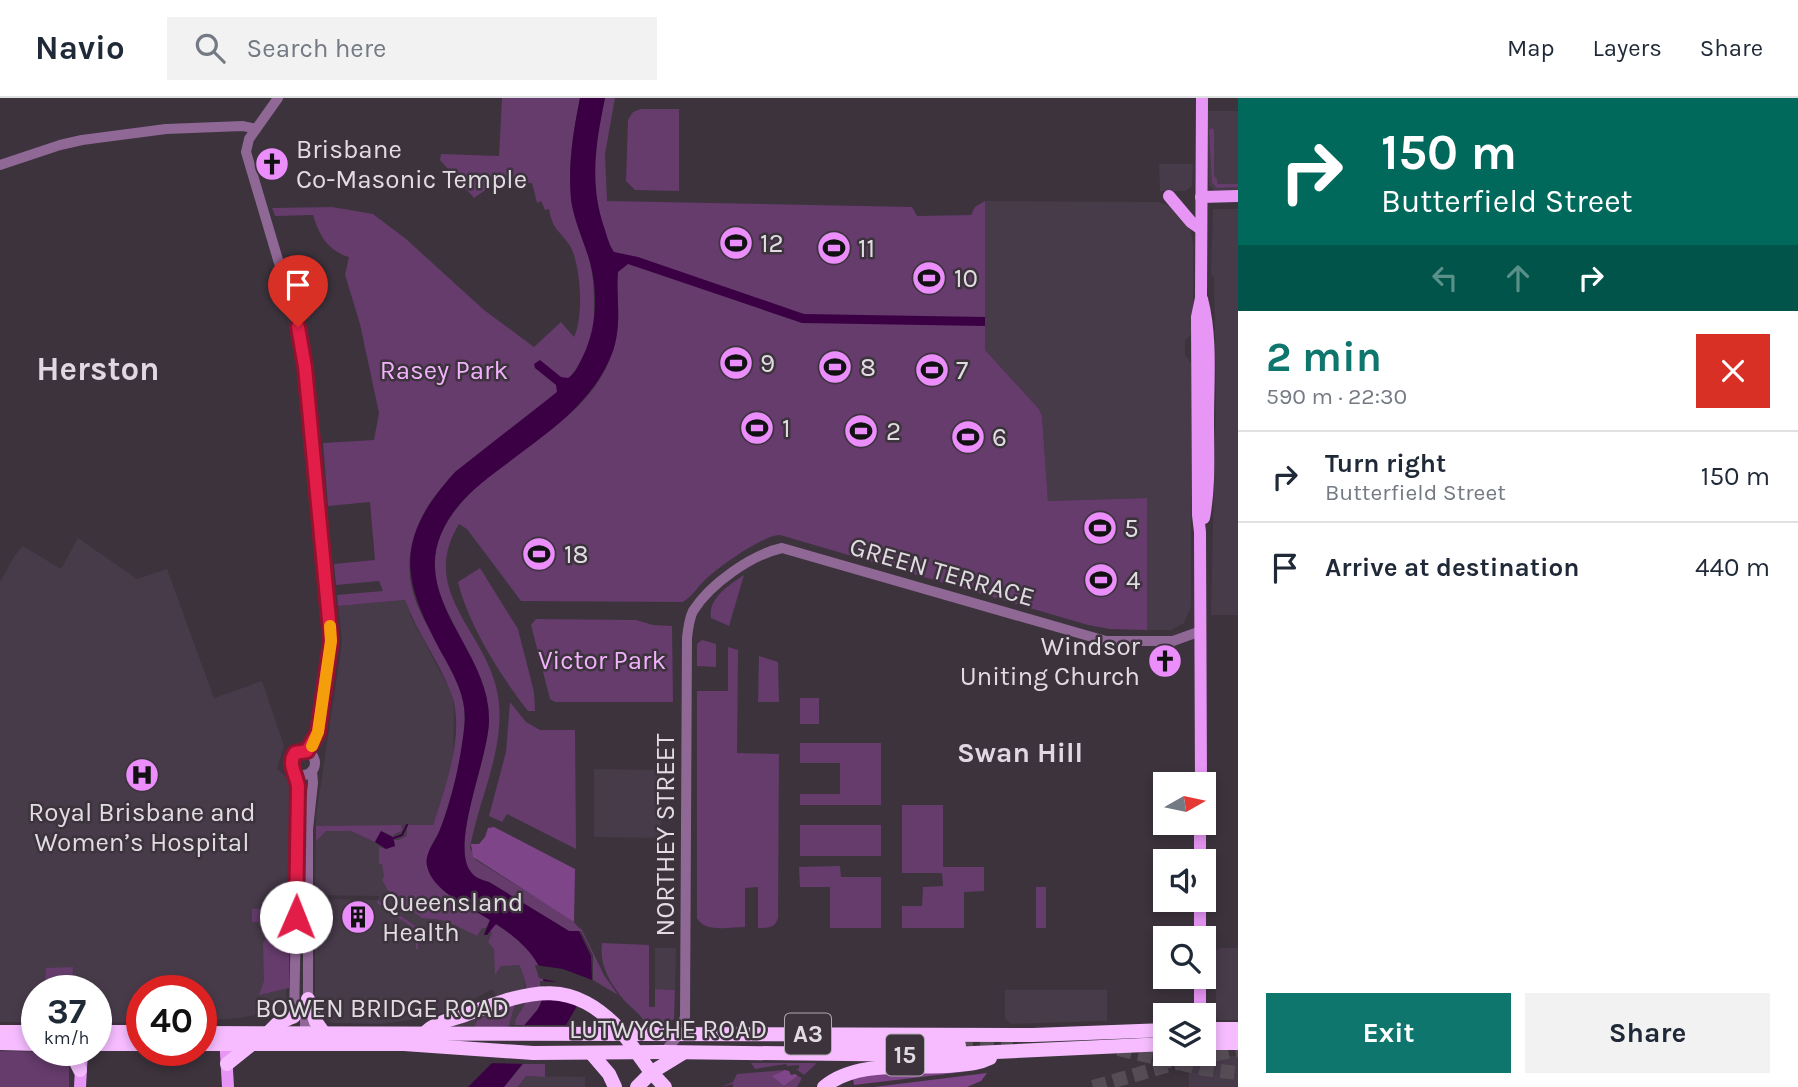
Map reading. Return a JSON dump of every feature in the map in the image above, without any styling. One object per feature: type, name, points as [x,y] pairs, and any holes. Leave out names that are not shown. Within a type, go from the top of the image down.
[{"type":"highway","points":[[425,1032],[433,1024],[464,1016],[498,1002],[532,993],[563,994],[597,1009],[622,1032],[665,1087]]},
{"type":"highway","points":[[308,999],[317,1024],[323,1032]]},
{"type":"highway","points":[[269,1032],[277,1024],[294,1016]]},
{"type":"highway","points":[[1216,1029],[1238,1029]]},
{"type":"highway","name":"LUTWYCHE ROAD","points":[[562,1033],[1033,1035],[1153,1030]]},
{"type":"highway","points":[[0,1032],[21,1032]]},
{"type":"highway","name":"BOWEN BRIDGE ROAD","points":[[217,1040],[269,1032],[300,1038],[547,1053]]},
{"type":"highway","name":"BOWEN BRIDGE ROAD","points":[[217,1036],[252,1044],[323,1032],[562,1033]]},
{"type":"highway","points":[[622,1032],[650,1087]]},
{"type":"highway","points":[[638,1087],[649,1074],[684,1052],[729,1033]]},
{"type":"highway","points":[[0,1043],[21,1044]]},
{"type":"highway","points":[[1216,1043],[1238,1043]]},
{"type":"highway","points":[[227,1064],[252,1044]]},
{"type":"highway","points":[[806,1053],[829,1046],[959,1045]]},
{"type":"highway","name":"LUTWYCHE ROAD","points":[[547,1053],[930,1055],[1153,1045]]},
{"type":"highway","points":[[824,1087],[852,1072],[872,1068],[936,1067],[983,1062],[1004,1051]]},
{"type":"highway","points":[[591,1053],[609,1074],[615,1087]]},
{"type":"highway","points":[[78,1066],[80,1070]]},
{"type":"highway","points":[[650,1087],[662,1067]]},
{"type":"main road","points":[[1200,772],[1197,317],[1201,298],[1202,98]]},
{"type":"main road","points":[[1201,197],[1238,196]]},
{"type":"main road","points":[[1169,197],[1191,222],[1201,229]]},
{"type":"main road","points":[[226,1038],[228,1087]]},
{"type":"main road","points":[[80,1066],[80,1087]]},
{"type":"street","points":[[278,98],[247,144],[247,160],[298,327],[305,367],[331,641],[318,732],[320,745],[310,754]]},
{"type":"street","points":[[0,165],[79,140],[166,129],[243,126],[256,129]]},
{"type":"street","name":"GREEN TERRACE","points":[[692,613],[720,581],[770,551],[782,548],[1106,640],[1173,641],[1201,631]]},
{"type":"street","name":"NORTHEY STREET","points":[[680,1033],[685,1017],[687,638],[692,613]]},
{"type":"street","points":[[298,751],[310,754],[315,764],[312,771],[308,829],[308,999],[300,1038],[294,1016],[298,815],[296,773],[292,768],[292,758],[298,751]]},
{"type":"street","points":[[296,773],[304,775],[312,771]]},
{"type":"street","points":[[664,1052],[680,1033]]},
{"type":"shaded area","points":[[580,98],[605,98],[595,178],[599,211],[614,252],[638,257],[804,314],[985,317],[985,326],[802,323],[628,264],[618,272],[616,341],[604,370],[593,387],[566,417],[483,482],[452,514],[441,534],[435,558],[437,582],[444,604],[478,671],[486,694],[489,718],[484,754],[467,821],[465,859],[471,872],[477,877],[569,931],[579,931],[591,956],[592,980],[566,1025],[524,1062],[504,1087],[468,1087],[538,1009],[544,983],[541,971],[527,949],[496,924],[484,935],[490,920],[444,891],[430,875],[427,866],[428,853],[444,820],[452,794],[465,719],[457,684],[420,607],[410,563],[413,542],[421,520],[434,497],[455,472],[557,392],[556,385],[535,368],[534,364],[540,360],[561,377],[568,378],[577,368],[588,345],[595,310],[594,285],[590,262],[572,208],[570,187],[572,149]]},
{"type":"shaded area","points":[[1207,111],[1238,111],[1238,190],[1214,190],[1209,186]]},
{"type":"shaded area","points":[[1159,164],[1193,164],[1192,186],[1185,191],[1160,191]]},
{"type":"shaded area","points":[[985,201],[1158,202],[1176,208],[1190,225],[1193,243],[1193,316],[1192,334],[1185,340],[1185,355],[1191,363],[1191,607],[1184,623],[1171,630],[1147,630],[1147,498],[1048,501],[1042,416],[1039,409],[985,350]]},
{"type":"shaded area","points":[[1213,209],[1238,209],[1238,615],[1211,615],[1216,394],[1214,276],[1211,275]]},
{"type":"shaded area","name":"Royal Brisbane and Women’s Hospital","points":[[78,538],[137,579],[167,569],[214,698],[262,681],[284,746],[277,769],[291,781],[291,903],[286,1000],[279,1011],[217,1020],[217,975],[126,975],[126,1023],[112,1022],[112,975],[21,975],[21,1022],[0,1022],[0,582],[23,546],[61,569]]},
{"type":"shaded area","points":[[405,600],[412,619],[452,694],[454,710],[453,764],[433,825],[409,834],[423,917],[436,920],[447,912],[478,927],[486,928],[484,933],[487,935],[489,930],[513,956],[524,974],[526,993],[515,1025],[508,1028],[449,1028],[500,1007],[493,989],[453,1010],[418,1019],[381,1024],[332,1023],[320,1015],[315,1003],[315,899],[378,900],[379,896],[315,895],[316,816],[342,642],[338,606]]},
{"type":"shaded area","points":[[594,769],[661,770],[661,838],[594,837]]},
{"type":"shaded area","points":[[494,827],[575,869],[574,922],[473,857],[471,844],[479,844],[488,828]]},
{"type":"shaded area","points":[[381,831],[393,837],[395,846],[386,849],[375,842]]},
{"type":"shaded area","points":[[655,948],[676,948],[675,990],[655,989]]},
{"type":"shaded area","points":[[1238,948],[1238,1020],[1216,1018],[1216,950]]},
{"type":"shaded area","points":[[1005,990],[1107,990],[1107,1021],[1011,1024],[1005,1018]]},
{"type":"shaded area","points":[[1216,1056],[1238,1056],[1238,1087],[1189,1087],[1188,1066],[1216,1066]]},
{"type":"shaded area","points":[[785,1070],[798,1076],[784,1086],[772,1076]]},
{"type":"shaded area","points":[[963,1072],[854,1085],[853,1078],[871,1074]]},
{"type":"shaded area","points":[[987,1073],[981,1081],[967,1087],[874,1087]]},
{"type":"shaded area","points":[[526,1076],[585,1077],[585,1087],[518,1087]]},
{"type":"green space","name":"Rasey Park","points":[[502,98],[580,98],[570,176],[575,218],[591,269],[594,319],[590,342],[573,373],[550,398],[467,463],[442,487],[423,515],[411,549],[413,594],[460,686],[465,720],[459,766],[442,825],[430,848],[428,869],[441,888],[490,920],[477,936],[442,920],[422,918],[392,897],[382,880],[384,877],[382,864],[379,864],[379,847],[386,849],[395,846],[394,840],[407,836],[407,825],[433,825],[452,760],[455,709],[446,681],[405,600],[338,606],[337,595],[383,591],[379,581],[336,585],[334,564],[375,560],[370,502],[328,506],[323,443],[374,440],[379,413],[360,324],[345,275],[349,257],[335,251],[325,241],[313,215],[275,216],[272,208],[332,207],[373,214],[406,239],[484,310],[534,347],[561,322],[574,337],[580,304],[577,265],[570,246],[555,226],[549,209],[545,210],[541,201],[537,203],[532,183],[497,182],[474,198],[440,160],[441,154],[499,156]]},
{"type":"green space","points":[[605,98],[615,98],[605,154],[607,201],[912,207],[917,216],[971,215],[975,207],[985,201],[985,350],[1039,409],[1042,416],[1048,501],[1147,498],[1147,630],[1110,629],[1088,625],[780,535],[763,540],[731,559],[683,602],[521,601],[467,529],[459,524],[448,549],[446,571],[450,592],[492,673],[498,696],[499,716],[495,754],[470,848],[476,860],[581,928],[604,975],[618,995],[593,980],[593,955],[581,931],[569,931],[489,882],[477,878],[471,873],[465,860],[467,821],[488,734],[489,718],[486,693],[477,669],[443,601],[436,578],[435,555],[443,530],[461,503],[484,480],[564,419],[587,397],[605,370],[616,338],[618,302],[599,216],[594,173]]},
{"type":"green space","points":[[641,109],[679,109],[679,191],[635,190],[626,181],[628,120],[633,112]]},
{"type":"green space","points":[[1212,128],[1214,176],[1217,184],[1238,184],[1238,187],[1217,188],[1212,183],[1209,130]]},
{"type":"green space","points":[[480,568],[518,629],[534,692],[535,711],[528,711],[507,682],[469,615],[458,582]]},
{"type":"green space","points":[[744,575],[729,626],[711,618],[712,605],[716,598]]},
{"type":"green space","name":"Victor Park","points":[[536,619],[636,620],[653,625],[672,626],[673,702],[555,702],[550,699],[531,625]]},
{"type":"green space","points":[[702,640],[716,644],[716,667],[697,666],[697,644]]},
{"type":"green space","points":[[728,647],[738,650],[737,753],[779,754],[778,917],[773,925],[768,927],[758,928],[758,887],[745,888],[745,927],[705,926],[697,918],[697,691],[728,691]]},
{"type":"green space","points":[[759,656],[778,662],[779,702],[758,702]]},
{"type":"green space","points":[[800,698],[819,698],[819,724],[800,724]]},
{"type":"green space","points":[[510,702],[526,722],[540,730],[575,730],[576,849],[507,814],[502,822],[489,816],[506,752]]},
{"type":"green space","points":[[800,743],[881,743],[881,805],[800,805],[800,794],[840,794],[840,763],[800,763]]},
{"type":"green space","points":[[902,805],[943,805],[943,867],[984,867],[984,891],[964,892],[964,928],[902,928],[902,906],[922,906],[923,887],[943,886],[942,873],[902,873]]},
{"type":"green space","points":[[401,825],[402,831],[393,837],[381,831],[375,842],[351,831],[326,831],[316,841],[316,826]]},
{"type":"green space","points":[[800,825],[881,825],[881,856],[800,856]]},
{"type":"green space","points":[[840,866],[841,877],[881,877],[881,928],[830,928],[830,887],[800,887],[799,867]]},
{"type":"green space","points":[[1036,887],[1046,887],[1046,928],[1036,928]]},
{"type":"green space","points":[[378,900],[418,928],[418,949],[416,930],[377,903]]},
{"type":"green space","points":[[289,907],[288,921],[252,922],[252,909]]},
{"type":"green space","points":[[496,924],[516,938],[533,956],[544,978],[542,1002],[526,1025],[515,1025],[526,992],[519,965],[501,966],[495,975],[494,949],[488,942],[492,933],[489,930]]},
{"type":"green space","points":[[265,940],[279,940],[289,953],[289,988],[259,995],[264,981]]},
{"type":"green space","points":[[602,943],[649,945],[649,1007],[655,1007],[655,989],[675,990],[674,1019],[668,1023],[646,1024],[610,980],[602,959]]},
{"type":"green space","points":[[73,967],[73,975],[46,975],[46,968]]},
{"type":"green space","points":[[515,1004],[508,1028],[474,1028],[478,1018],[501,1013],[501,1009]]},
{"type":"green space","points":[[0,1051],[21,1051],[21,1066],[69,1066],[69,1087],[0,1087]]},
{"type":"green space","points":[[751,1063],[816,1064],[804,1075],[796,1069],[799,1069],[799,1065],[786,1064],[755,1069]]},
{"type":"green space","points":[[523,1064],[545,1064],[545,1077],[526,1076],[518,1087],[504,1087]]},
{"type":"green space","points":[[785,1070],[773,1076],[784,1086],[798,1076],[802,1078],[797,1087],[733,1087],[733,1084],[721,1087],[733,1082],[737,1074]]},
{"type":"pier","points":[[535,965],[563,969],[595,981],[587,996],[562,988],[540,986],[540,981],[557,982],[539,978]]},
{"type":"pier","points":[[521,1025],[568,1025],[528,1064],[487,1063]]},
{"type":"waterway","points":[[394,838],[402,835],[407,825]]},
{"type":"tunnel","points":[[959,1045],[1013,1045]]},
{"type":"tunnel","points":[[1118,1049],[1204,1069],[1238,1073]]},
{"type":"tunnel","points":[[1093,1087],[1194,1058],[1238,1050]]},
{"type":"slow traffic","points":[[312,746],[318,732],[331,641],[330,626]]},
{"type":"place","name":"Brisbane Co-Masonic Temple","points":[[272,164]]},
{"type":"place","name":"12","points":[[736,243]]},
{"type":"place","name":"11","points":[[834,248]]},
{"type":"place","name":"10","points":[[929,278]]},
{"type":"place","name":"9","points":[[736,363]]},
{"type":"place","name":"8","points":[[835,367]]},
{"type":"place","name":"7","points":[[932,370]]},
{"type":"place","name":"1","points":[[757,428]]},
{"type":"place","name":"2","points":[[861,431]]},
{"type":"place","name":"6","points":[[968,437]]},
{"type":"place","name":"5","points":[[1100,528]]},
{"type":"place","name":"18","points":[[539,554]]},
{"type":"place","name":"4","points":[[1101,580]]},
{"type":"place","name":"Windsor Uniting Church","points":[[1165,661]]},
{"type":"place","name":"Royal Brisbane and Women’s Hospital","points":[[142,775]]},
{"type":"place","name":"Queensland Health","points":[[358,917]]},
{"type":"district","name":"Herston","points":[[98,369]]},
{"type":"district","name":"Swan Hill","points":[[1020,752]]},
{"type":"route","points":[[296,917],[298,787],[291,761],[295,753],[307,751],[311,747],[318,732],[331,641],[305,367],[298,327]]}]
